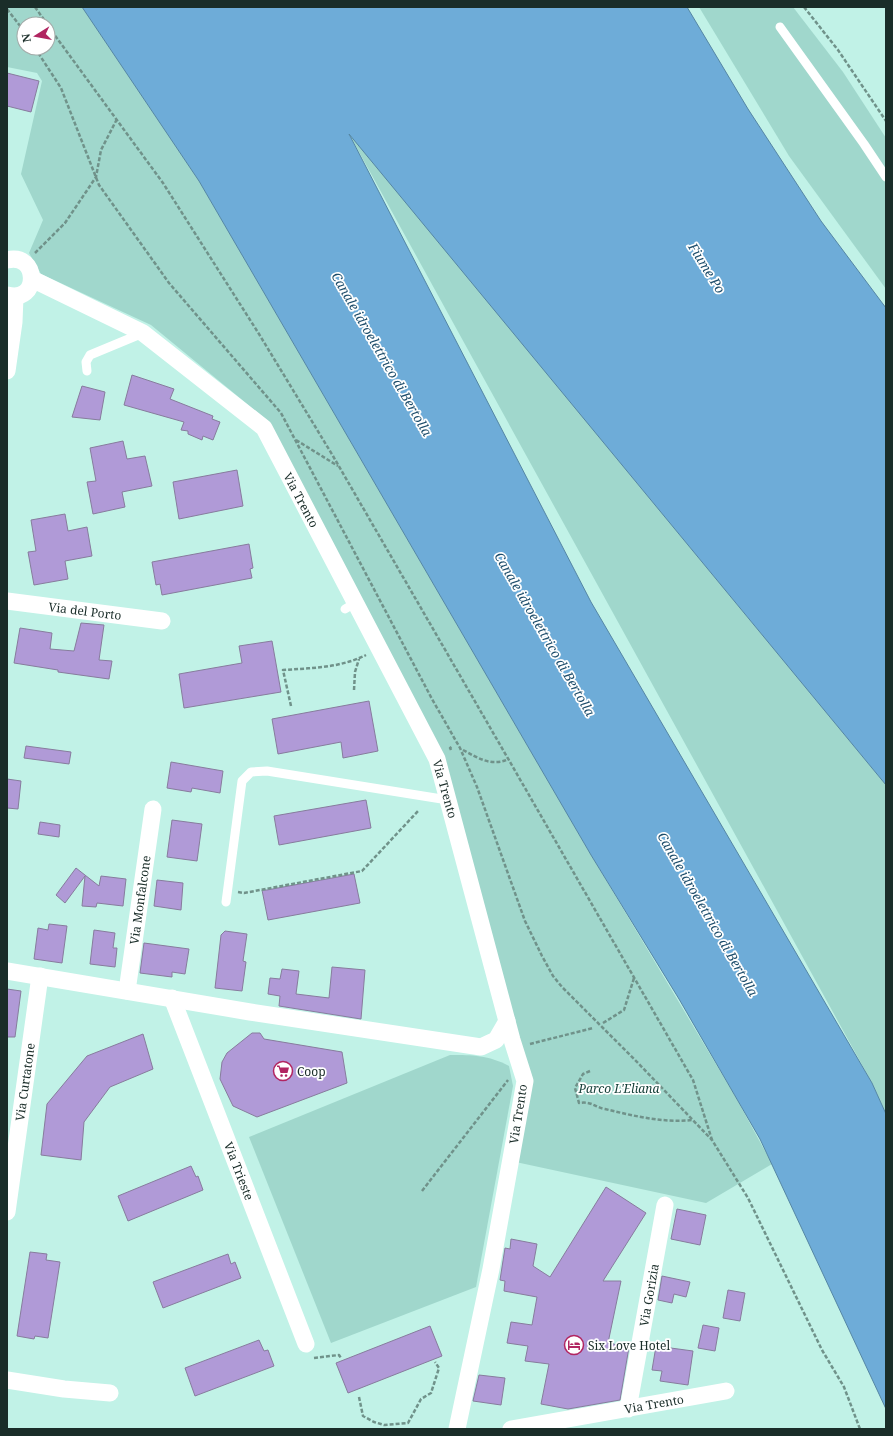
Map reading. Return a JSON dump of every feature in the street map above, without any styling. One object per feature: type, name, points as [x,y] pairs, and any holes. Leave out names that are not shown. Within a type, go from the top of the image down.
[{"type":"street","points":[[7,260],[14,259],[25,263],[29,268],[32,279],[28,289],[20,296],[11,296],[14,322],[7,371]]},
{"type":"street","name":"Via Trento","points":[[32,279],[143,333],[264,428],[313,535],[350,606],[379,648],[437,759],[514,1049],[525,1081],[491,1269],[457,1429]]},
{"type":"street","name":"Via del Porto","points":[[7,601],[162,621]]},
{"type":"street","name":"Via Monfalcone","points":[[127,990],[153,809]]},
{"type":"street","points":[[7,971],[481,1047],[496,1040],[507,1021]]},
{"type":"street","name":"Via Curtatone","points":[[7,1212],[40,976]]},
{"type":"street","name":"Via Trieste","points":[[172,998],[306,1351]]},
{"type":"street","name":"Via Gorizia","points":[[628,1409],[665,1205]]},
{"type":"street","points":[[7,1380],[64,1389],[110,1393]]},
{"type":"street","name":"Via Trento","points":[[511,1429],[726,1391]]},
{"type":"lane","points":[[780,27],[886,177]]},
{"type":"lane","points":[[87,371],[86,362],[90,355],[143,333]]},
{"type":"lane","points":[[226,902],[242,781],[251,772],[266,772],[448,800]]},
{"type":"path","points":[[35,7],[41,16]]},
{"type":"path","points":[[804,7],[838,50],[886,121]]},
{"type":"path","points":[[7,9],[16,21]]},
{"type":"path","points":[[56,37],[163,183],[259,334],[509,759],[693,1080],[712,1140],[748,1198],[822,1350],[844,1388],[860,1429]]},
{"type":"path","points":[[25,263],[65,223],[96,177],[101,150],[116,119]]},
{"type":"path","points":[[295,439],[338,466]]},
{"type":"path","points":[[291,706],[283,670],[326,667],[359,658],[379,648]]},
{"type":"path","points":[[354,690],[355,672],[359,658]]},
{"type":"path","points":[[463,750],[480,759],[496,763],[509,759]]},
{"type":"path","points":[[227,890],[244,892],[362,871],[419,810]]},
{"type":"path","points":[[603,1023],[624,1010],[634,978]]},
{"type":"path","points":[[514,1049],[593,1028]]},
{"type":"path","points":[[422,1191],[520,1065]]},
{"type":"path","points":[[590,1071],[583,1074],[575,1088],[579,1103],[587,1102],[601,1109],[636,1116],[679,1121],[692,1120]]},
{"type":"path","points":[[306,1351],[338,1355],[341,1358]]},
{"type":"path","points":[[359,1397],[363,1416],[374,1422],[384,1426],[408,1423],[421,1400],[431,1393],[439,1368],[434,1362]]},
{"type":"green space","name":"Parco L'Eliana","points":[[7,7],[82,7],[199,181],[591,855],[735,1096],[772,1164],[706,1203],[511,1161],[525,1081],[437,759],[268,421],[151,325],[41,274],[29,253],[43,220],[21,174],[42,81],[37,73],[7,67]]},
{"type":"green space","points":[[699,7],[793,7],[843,72],[886,138],[886,289],[789,156]]},
{"type":"green space","points":[[348,132],[886,785],[886,1114],[872,1083]]},
{"type":"green space","points":[[450,1055],[480,1056],[501,1062],[509,1066],[513,1086],[476,1287],[331,1343],[249,1137]]},
{"type":"water","points":[[82,7],[687,7],[748,109],[821,221],[886,308],[886,785],[349,134],[591,602],[872,1083],[886,1114],[886,1409],[760,1139],[679,999],[591,855],[199,181]]},
{"type":"building","points":[[7,73],[39,81],[31,112],[7,106]]},
{"type":"building","points":[[132,375],[174,389],[170,399],[213,416],[212,419],[220,422],[213,440],[203,436],[202,440],[188,434],[188,431],[181,430],[184,422],[124,405]]},
{"type":"building","points":[[82,386],[105,392],[100,420],[72,417]]},
{"type":"building","points":[[123,441],[127,459],[145,456],[152,486],[122,492],[125,507],[93,514],[87,482],[96,481],[90,448]]},
{"type":"building","points":[[237,470],[243,506],[179,519],[173,482]]},
{"type":"building","points":[[65,514],[68,531],[87,527],[92,556],[65,561],[68,579],[34,585],[28,552],[36,551],[31,520]]},
{"type":"building","points":[[249,544],[253,568],[250,569],[252,578],[162,595],[160,584],[156,585],[152,562]]},
{"type":"building","points":[[81,623],[104,625],[99,660],[112,661],[109,679],[58,672],[58,670],[14,663],[20,628],[52,633],[50,649],[74,651]]},
{"type":"building","points":[[272,641],[281,692],[184,708],[179,674],[242,663],[239,646]]},
{"type":"building","points":[[369,701],[378,751],[343,758],[341,742],[278,754],[272,719]]},
{"type":"building","points":[[26,746],[71,752],[69,764],[24,758]]},
{"type":"building","points":[[171,762],[223,771],[220,793],[192,788],[191,792],[167,788]]},
{"type":"building","points":[[7,779],[21,781],[18,809],[7,808]]},
{"type":"building","points":[[366,800],[371,828],[279,845],[274,816]]},
{"type":"building","points":[[172,820],[202,824],[197,861],[167,857]]},
{"type":"building","points":[[40,822],[60,825],[59,837],[38,834]]},
{"type":"building","points":[[76,868],[99,886],[101,876],[126,879],[123,906],[97,903],[96,907],[82,906],[85,876],[65,903],[56,895]]},
{"type":"building","points":[[354,874],[360,903],[268,920],[262,890]]},
{"type":"building","points":[[157,880],[183,883],[181,910],[154,906]]},
{"type":"building","points":[[49,924],[67,926],[62,963],[34,959],[38,928],[48,930]]},
{"type":"building","points":[[94,930],[115,933],[113,948],[117,948],[115,967],[90,964]]},
{"type":"building","points":[[225,931],[247,934],[243,961],[246,962],[242,991],[215,988],[221,935]]},
{"type":"building","points":[[144,943],[189,949],[185,974],[172,972],[172,977],[140,973]]},
{"type":"building","points":[[332,967],[365,970],[361,1019],[279,1006],[280,996],[268,994],[270,978],[280,979],[282,969],[299,971],[296,994],[329,998]]},
{"type":"building","points":[[7,989],[21,991],[15,1037],[7,1037]]},
{"type":"building","name":"Coop","points":[[252,1033],[260,1033],[264,1039],[342,1052],[347,1083],[257,1117],[233,1106],[220,1079],[222,1062],[227,1053]]},
{"type":"building","points":[[143,1034],[153,1069],[110,1087],[84,1122],[81,1160],[41,1155],[47,1104],[87,1056]]},
{"type":"building","points":[[191,1166],[196,1177],[198,1176],[203,1190],[128,1221],[118,1196]]},
{"type":"building","points":[[606,1187],[646,1213],[603,1281],[621,1281],[608,1343],[629,1347],[620,1400],[568,1409],[541,1404],[549,1364],[525,1361],[528,1346],[507,1343],[511,1322],[532,1325],[537,1297],[504,1291],[505,1281],[500,1280],[505,1248],[510,1249],[511,1239],[537,1244],[533,1266],[550,1277]]},
{"type":"building","points":[[677,1209],[706,1215],[700,1245],[671,1239]]},
{"type":"building","points":[[30,1252],[47,1254],[46,1260],[60,1262],[48,1338],[35,1336],[34,1339],[17,1336]]},
{"type":"building","points":[[228,1254],[231,1264],[235,1262],[241,1278],[163,1308],[153,1282]]},
{"type":"building","points":[[662,1276],[690,1282],[686,1297],[674,1294],[672,1303],[658,1300]]},
{"type":"building","points":[[728,1290],[745,1293],[740,1321],[723,1318]]},
{"type":"building","points":[[703,1325],[719,1328],[715,1351],[698,1348]]},
{"type":"building","points":[[430,1326],[442,1356],[348,1393],[336,1363]]},
{"type":"building","points":[[259,1340],[264,1351],[268,1350],[274,1366],[195,1396],[185,1368]]},
{"type":"building","points":[[656,1346],[693,1351],[688,1385],[660,1381],[662,1371],[652,1370]]},
{"type":"building","points":[[479,1375],[505,1378],[501,1405],[473,1401]]},
{"type":"place","name":"Coop","points":[[283,1071]]},
{"type":"place","name":"Six Love Hotel","points":[[574,1345]]},
{"type":"water label","name":"Fiume Po","points":[[707,268]]},
{"type":"water label","name":"Canale idroelettrico di Bertolla","points":[[382,354]]},
{"type":"water label","name":"Canale idroelettrico di Bertolla","points":[[545,634]]},
{"type":"water label","name":"Canale idroelettrico di Bertolla","points":[[708,914]]}]
